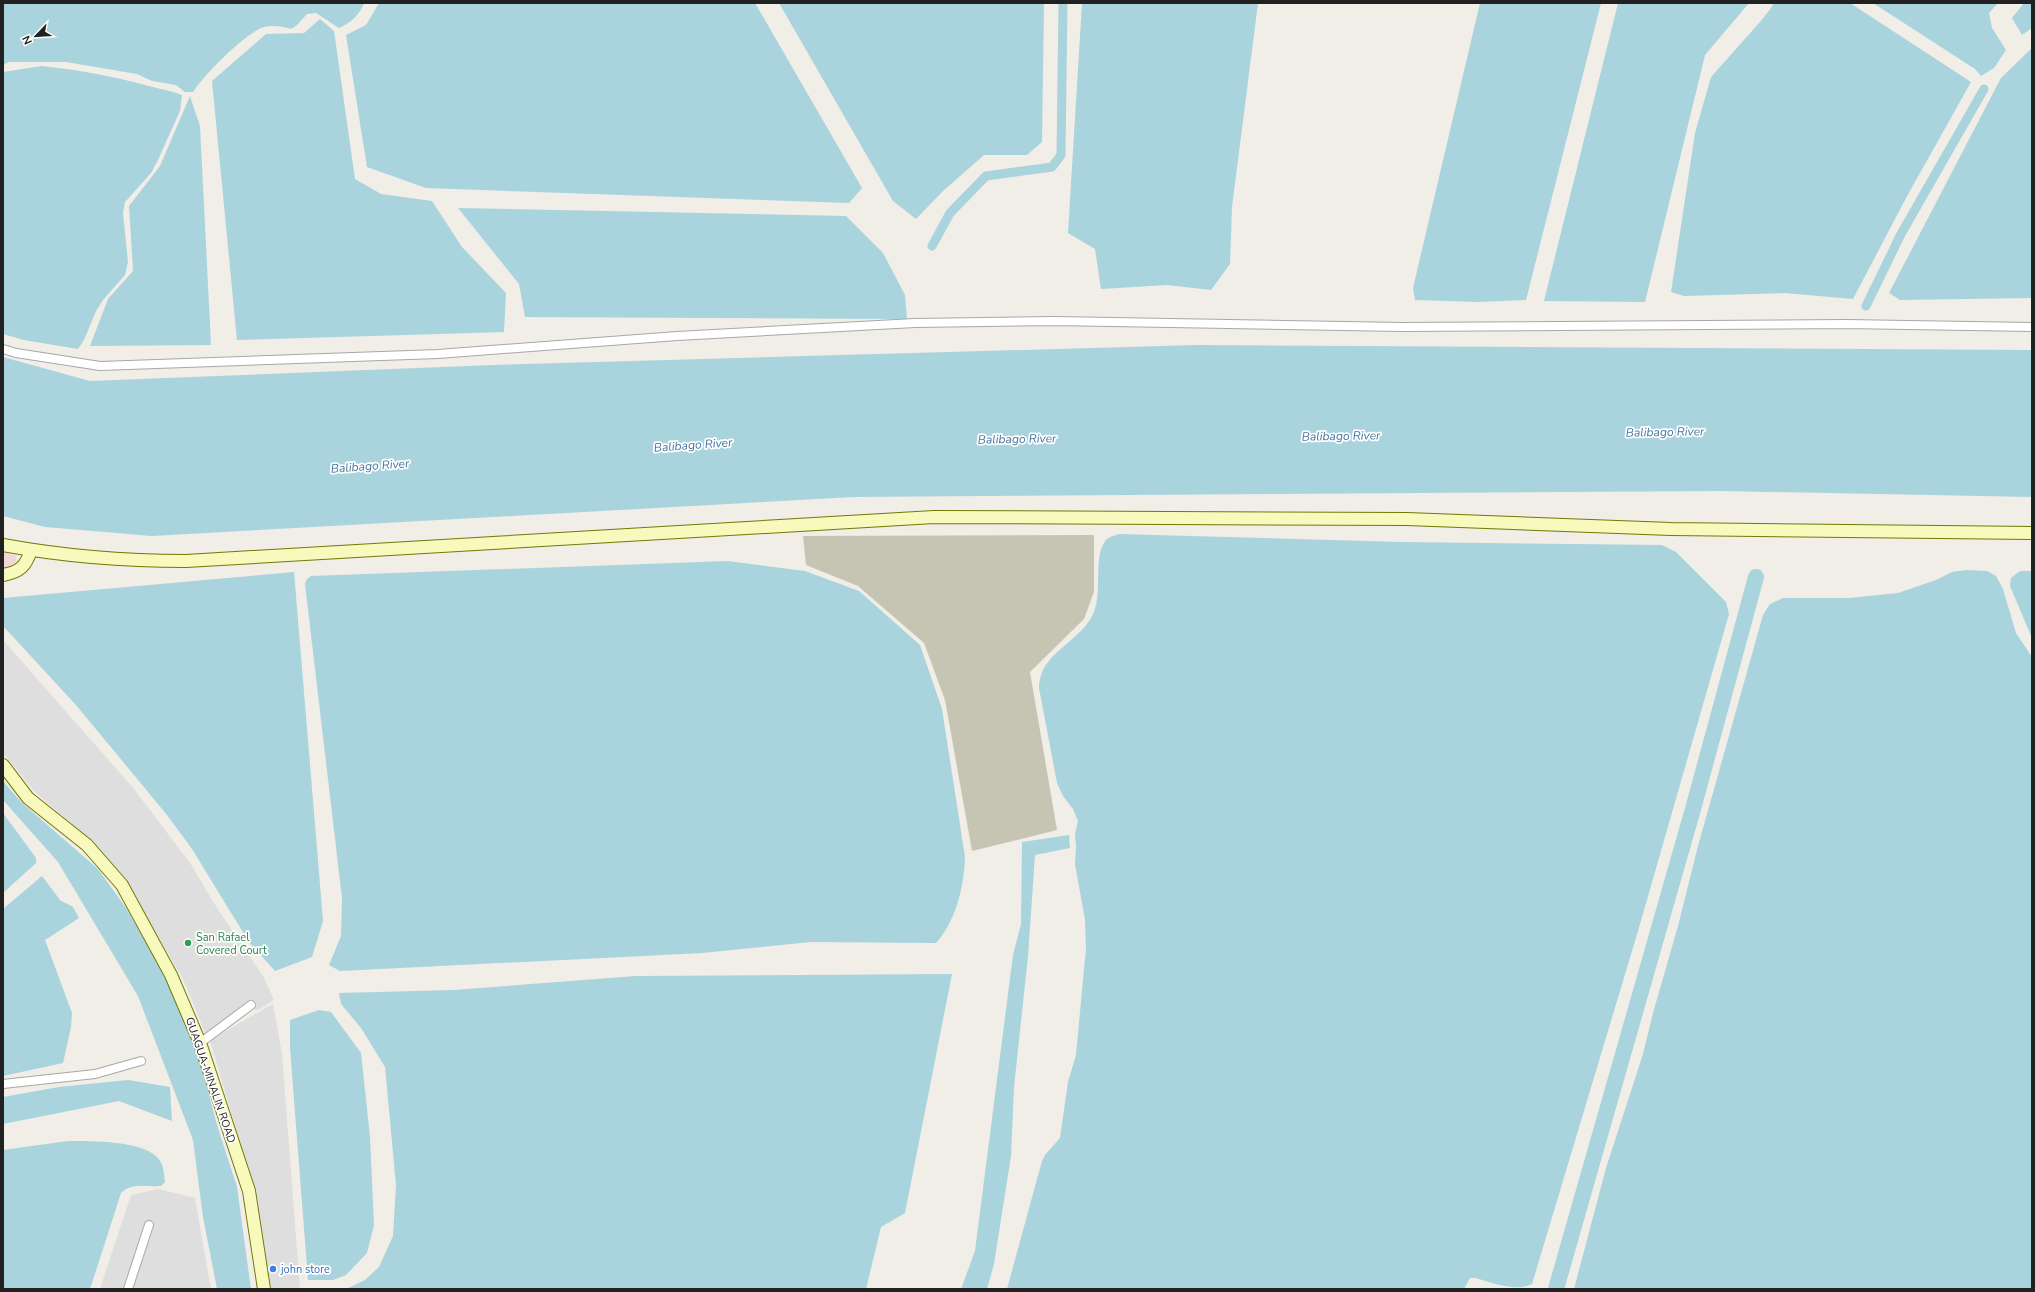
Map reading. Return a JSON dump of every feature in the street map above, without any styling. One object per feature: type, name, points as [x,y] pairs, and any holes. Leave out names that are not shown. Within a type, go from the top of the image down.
[{"type":"street","points":[[3,349],[16,353],[100,366],[438,354],[677,336],[915,323],[1054,321],[1402,327],[1846,324],[2032,327]]},
{"type":"street","points":[[3,545],[31,550],[133,560],[186,561],[934,517],[1023,516],[1407,519],[1670,529],[2032,533]]},
{"type":"street","points":[[3,575],[16,572],[24,567],[31,550]]},
{"type":"street","name":"GUAGUA-MINALIN ROAD","points":[[3,765],[28,798],[87,845],[122,885],[171,975],[200,1043],[249,1191],[264,1289]]},
{"type":"street","points":[[200,1043],[251,1005]]},
{"type":"street","points":[[3,1084],[95,1074],[141,1061]]},
{"type":"street","points":[[128,1289],[149,1225]]},
{"type":"shaded area","points":[[1094,535],[1094,592],[1084,619],[1030,672],[1057,830],[972,851],[945,700],[924,643],[858,586],[806,565],[803,536]]},
{"type":"shaded area","points":[[3,552],[15,555],[17,561],[16,565],[3,569]]},
{"type":"shaded area","points":[[3,640],[134,789],[190,863],[217,908],[263,976],[274,1000],[258,1010],[250,1009],[206,1035],[183,979],[131,890],[93,842],[35,792],[3,753]]},
{"type":"shaded area","points":[[273,1004],[282,1054],[300,1289],[269,1289],[267,1263],[253,1188],[210,1040]]},
{"type":"shaded area","points":[[158,1189],[195,1198],[211,1289],[100,1289],[131,1195]]},
{"type":"water","points":[[3,3],[364,3],[354,18],[339,28],[316,13],[307,14],[291,29],[270,26],[264,27],[247,37],[226,55],[193,92],[185,92],[176,85],[152,81],[137,74],[66,62],[9,62],[3,65]]},
{"type":"water","points":[[379,3],[755,3],[862,188],[849,203],[426,188],[367,167],[346,35],[366,25]]},
{"type":"water","points":[[779,3],[1044,3],[1042,142],[1027,155],[984,155],[943,191],[916,219],[893,201]]},
{"type":"water","points":[[1082,3],[1258,3],[1232,207],[1230,264],[1211,290],[1167,285],[1101,289],[1095,249],[1068,233]]},
{"type":"water","points":[[1480,3],[1601,3],[1526,300],[1478,302],[1415,300],[1413,288]]},
{"type":"water","points":[[1618,3],[1749,3],[1705,55],[1645,302],[1544,301]]},
{"type":"water","points":[[1773,3],[1850,3],[1971,82],[1906,198],[1853,299],[1785,293],[1684,296],[1671,292],[1695,133],[1711,77],[1760,22],[1772,7]]},
{"type":"water","points":[[1873,3],[1998,3],[1989,13],[1992,28],[2006,50],[1994,68],[1981,76],[1975,69]]},
{"type":"water","points":[[2024,3],[2032,3],[2032,28],[2022,35],[2012,18]]},
{"type":"water","points":[[320,19],[334,31],[355,179],[381,194],[432,201],[462,247],[506,293],[504,332],[237,340],[212,81],[266,34],[304,33]]},
{"type":"water","points":[[2032,48],[2032,298],[1900,300],[1889,293],[2001,78]]},
{"type":"water","points":[[42,66],[112,77],[182,95],[180,111],[157,162],[151,173],[125,202],[123,213],[128,262],[125,275],[103,300],[96,311],[84,340],[78,349],[24,340],[3,334],[3,72]]},
{"type":"water","points":[[190,96],[200,126],[211,345],[90,346],[108,299],[133,271],[129,206],[160,166]]},
{"type":"water","points":[[458,208],[846,216],[883,253],[905,295],[907,319],[525,317],[519,284]]},
{"type":"water","name":"Balibago River","points":[[1197,345],[2032,350],[2032,497],[1721,491],[853,497],[152,536],[45,527],[3,516],[3,357],[90,381],[493,365]]},
{"type":"water","points":[[1119,534],[1401,542],[1662,545],[1676,552],[1726,602],[1729,614],[1638,931],[1532,1284],[1512,1287],[1476,1278],[1470,1278],[1464,1289],[1007,1289],[1042,1161],[1045,1155],[1060,1138],[1068,1082],[1076,1055],[1086,948],[1085,920],[1075,864],[1075,834],[1078,821],[1073,809],[1063,796],[1057,783],[1039,688],[1041,676],[1046,665],[1053,656],[1080,632],[1088,623],[1094,612],[1098,595],[1099,557],[1101,549],[1107,539]]},
{"type":"water","points":[[728,561],[805,571],[859,591],[920,645],[942,709],[965,857],[963,880],[958,903],[949,924],[936,943],[810,942],[702,953],[340,971],[329,965],[341,936],[342,898],[305,584],[307,579],[311,576]]},
{"type":"water","points":[[1967,570],[1987,571],[1996,576],[2003,589],[2016,633],[2032,657],[2032,1289],[1574,1289],[1606,1168],[1643,1054],[1698,846],[1763,615],[1770,604],[1783,598],[1849,598],[1898,593],[1936,580],[1952,572]]},
{"type":"water","points":[[2020,571],[2032,571],[2032,638],[2010,586],[2011,578]]},
{"type":"water","points":[[294,572],[323,921],[312,957],[275,971],[249,942],[192,849],[167,815],[76,705],[3,626],[3,598]]},
{"type":"water","points":[[3,781],[22,803],[98,869],[126,908],[177,998],[199,1057],[217,1125],[237,1187],[251,1289],[217,1289],[203,1217],[193,1140],[138,996],[58,862],[3,800]]},
{"type":"water","points":[[3,813],[36,858],[36,863],[3,893]]},
{"type":"water","points":[[1069,835],[1070,848],[1035,855],[1028,956],[1014,1087],[1011,1156],[994,1264],[987,1289],[961,1289],[975,1251],[1013,955],[1021,924],[1022,842]]},
{"type":"water","points":[[42,876],[60,900],[73,907],[79,918],[45,940],[72,1013],[71,1027],[63,1063],[3,1076],[3,909]]},
{"type":"water","points":[[952,974],[905,1213],[881,1227],[866,1289],[311,1289],[348,1288],[365,1280],[379,1267],[393,1236],[396,1185],[385,1067],[361,1028],[341,1004],[339,993],[454,990],[636,976]]},
{"type":"water","points":[[319,1010],[331,1012],[361,1053],[370,1137],[374,1225],[367,1253],[346,1275],[333,1280],[308,1280],[290,1048],[290,1020]]},
{"type":"water","points":[[128,1080],[170,1087],[172,1121],[119,1101],[3,1124],[3,1097],[59,1087]]},
{"type":"water","points":[[68,1141],[118,1143],[144,1149],[154,1154],[160,1161],[163,1168],[165,1182],[161,1186],[130,1187],[121,1193],[90,1289],[3,1289],[3,1150]]},
{"type":"waterway","points":[[932,246],[950,213],[986,176],[1052,167],[1061,155],[1063,3]]},
{"type":"waterway","points":[[1866,306],[1901,234],[1984,89]]},
{"type":"waterway","points":[[1556,1289],[1693,809],[1756,577]]},
{"type":"place","name":"San Rafael Covered Court","points":[[188,943]]},
{"type":"place","name":"john store","points":[[273,1269]]}]
